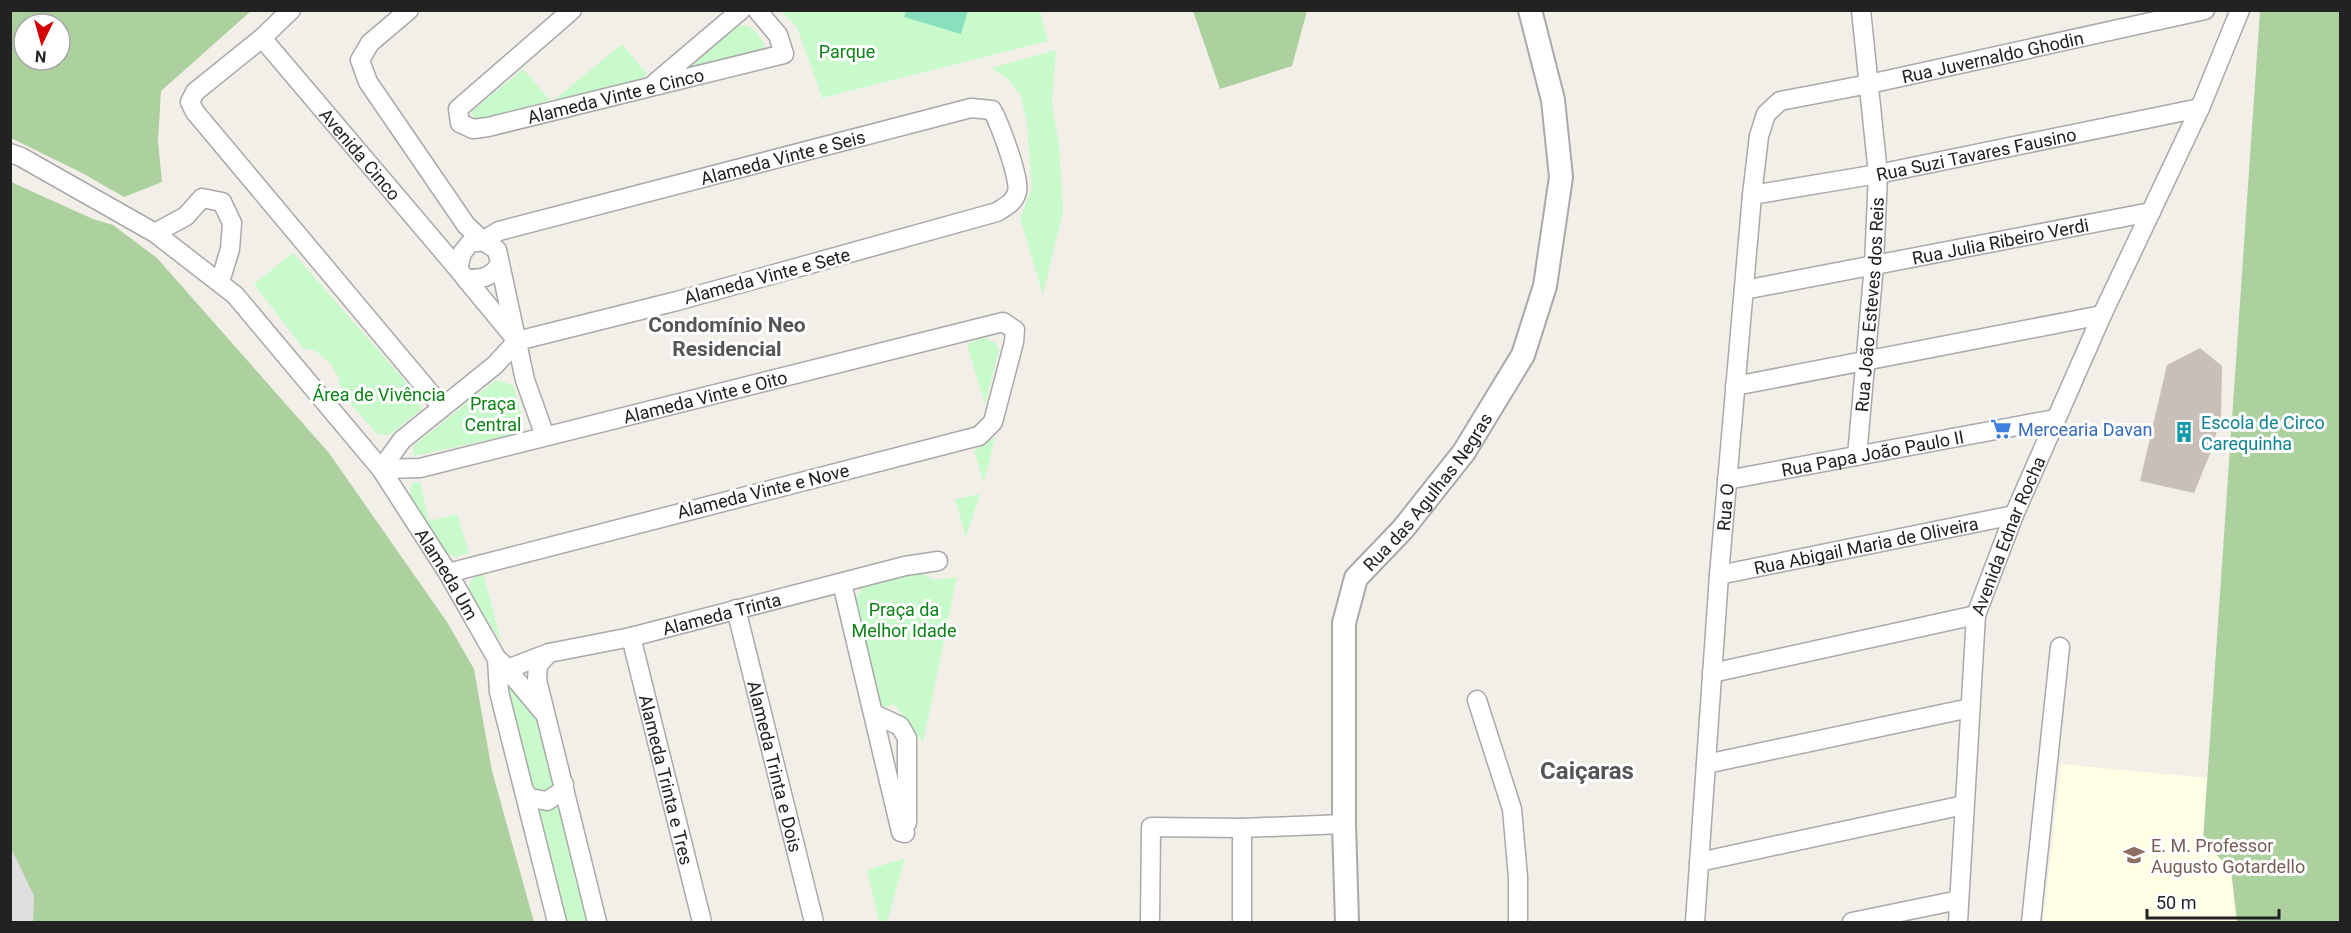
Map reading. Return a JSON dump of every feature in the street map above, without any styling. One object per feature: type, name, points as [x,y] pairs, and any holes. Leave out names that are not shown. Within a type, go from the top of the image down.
[{"type":"street","points":[[291,10],[262,38],[195,92],[190,102],[195,112],[442,407]]},
{"type":"street","points":[[409,10],[370,43],[360,60],[368,81],[466,225],[497,250],[525,380],[545,436]]},
{"type":"street","name":"Alameda Vinte e Cinco","points":[[572,10],[458,109],[460,123],[473,129],[488,127],[784,54],[778,34],[757,10]]},
{"type":"street","points":[[652,86],[741,10]]},
{"type":"street","name":"Rua das Agulhas Negras","points":[[1347,922],[1344,824],[1344,623],[1356,578],[1403,529],[1464,452],[1523,355],[1545,285],[1561,177],[1553,100],[1530,10]]},
{"type":"street","name":"Rua João Esteves dos Reis","points":[[1857,456],[1874,265],[1878,174],[1861,10]]},
{"type":"street","name":"Rua Juvernaldo Ghodin","points":[[1780,101],[1869,84],[2205,10]]},
{"type":"street","name":"Avenida Ednar Rocha","points":[[1958,922],[1976,615],[2014,515],[2055,419],[2200,108],[2240,10]]},
{"type":"street","name":"Avenida Cinco","points":[[262,38],[517,341]]},
{"type":"street","name":"Rua O","points":[[1695,922],[1719,575],[1752,195],[1760,136],[1766,114],[1780,101]]},
{"type":"street","name":"Alameda Vinte e Seis","points":[[483,241],[499,231],[971,108],[992,110],[1001,124],[1018,189],[1013,201]]},
{"type":"street","name":"Rua Suzi Tavares Fausino","points":[[1752,195],[1878,174],[2200,108]]},
{"type":"street","name":"Alameda Um","points":[[10,153],[21,157],[155,233],[220,282],[235,295],[381,469],[448,573],[502,664],[499,692],[557,922]]},
{"type":"street","points":[[155,233],[186,216],[202,198],[222,202],[232,223],[230,249],[220,282]]},
{"type":"street","name":"Alameda Vinte e Sete","points":[[517,341],[677,301],[997,212],[1013,201]]},
{"type":"street","name":"Rua Julia Ribeiro Verdi","points":[[1744,290],[2151,212]]},
{"type":"street","points":[[483,241],[470,243],[462,253],[462,274],[491,276],[499,266]]},
{"type":"street","points":[[1736,386],[2102,315]]},
{"type":"street","name":"Alameda Vinte e Oito","points":[[381,469],[420,468],[1003,322],[1015,330],[1014,342]]},
{"type":"street","points":[[381,469],[402,440],[495,365],[517,341]]},
{"type":"street","name":"Alameda Vinte e Nove","points":[[448,573],[979,436],[993,422],[1014,342]]},
{"type":"street","points":[[495,365],[525,380]]},
{"type":"street","name":"Rua Papa João Paulo II","points":[[1728,480],[2055,419]]},
{"type":"street","points":[[402,440],[405,460],[420,468]]},
{"type":"street","name":"Rua Abigail Maria de Oliveira","points":[[1719,575],[2014,515]]},
{"type":"street","name":"Alameda Trinta","points":[[502,664],[631,637],[906,566],[938,561]]},
{"type":"street","points":[[842,583],[901,832],[905,833],[907,830],[907,738],[900,726],[874,714]]},
{"type":"street","name":"Alameda Trinta e Dois","points":[[736,609],[814,922]]},
{"type":"street","points":[[1712,673],[1976,615]]},
{"type":"street","name":"Alameda Trinta e Tres","points":[[631,637],[702,922]]},
{"type":"street","points":[[2031,922],[2060,647]]},
{"type":"street","points":[[549,653],[538,665],[537,680],[597,922]]},
{"type":"street","points":[[502,664],[546,716]]},
{"type":"street","points":[[1477,699],[1512,809],[1518,877],[1518,922]]},
{"type":"street","points":[[1706,764],[1970,708]]},
{"type":"street","points":[[524,792],[530,798],[547,801],[562,791],[564,784]]},
{"type":"street","points":[[1699,862],[1964,805]]},
{"type":"street","points":[[1150,922],[1151,827],[1242,828],[1344,824]]},
{"type":"street","points":[[1242,828],[1242,922]]},
{"type":"street","points":[[1852,922],[1959,900]]},
{"type":"shaded area","name":"E. M. Professor Augusto Gotardello","points":[[2061,764],[2207,778],[2203,840],[2231,870],[2237,922],[2043,922]]},
{"type":"shaded area","points":[[10,846],[34,896],[33,922],[11,922]]},
{"type":"green space","points":[[11,10],[251,11],[161,91],[158,141],[162,182],[124,197],[84,174],[11,138]]},
{"type":"green space","points":[[906,10],[968,11],[961,34],[904,17]]},
{"type":"green space","points":[[1193,10],[1307,11],[1292,66],[1220,89]]},
{"type":"green space","name":"Parque","points":[[781,11],[1040,11],[1048,41],[822,98],[797,27]]},
{"type":"green space","points":[[2260,11],[2340,11],[2340,922],[2237,922],[2231,870],[2203,841]]},
{"type":"green space","points":[[744,25],[758,34],[765,50],[687,73],[683,69],[735,27]]},
{"type":"green space","points":[[622,44],[647,74],[643,78],[554,100]]},
{"type":"green space","points":[[1056,50],[1052,103],[1059,146],[1063,211],[1043,295],[1020,218],[1032,188],[1027,125],[1021,96],[1007,78],[991,68]]},
{"type":"green space","points":[[523,69],[550,100],[481,121],[474,120],[472,111]]},
{"type":"green space","points":[[11,182],[93,219],[113,225],[157,258],[329,453],[447,622],[474,669],[492,771],[534,922],[33,922],[34,896],[10,846]]},
{"type":"green space","name":"Área de Vivência","points":[[293,253],[420,398],[421,410],[389,435],[377,434],[341,393],[339,378],[331,364],[316,351],[303,348],[254,284]]},
{"type":"green space","points":[[984,337],[995,343],[999,350],[985,405],[967,344]]},
{"type":"green space","name":"Praça Central","points":[[496,380],[513,385],[524,422],[521,431],[414,456],[413,446]]},
{"type":"green space","points":[[995,437],[984,483],[974,451]]},
{"type":"green space","points":[[420,482],[429,521],[457,514],[469,553],[455,557],[444,552],[409,495],[412,483]]},
{"type":"green space","points":[[980,494],[966,537],[955,499]]},
{"type":"green space","name":"Praça da Melhor Idade","points":[[911,572],[924,574],[933,580],[957,577],[923,743],[895,705],[882,707],[855,599],[863,587]]},
{"type":"green space","points":[[483,573],[502,644],[469,590],[473,578]]},
{"type":"green space","points":[[507,681],[540,714],[555,784],[551,791],[543,794],[529,786],[504,691]]},
{"type":"green space","points":[[562,799],[592,922],[564,922],[534,807]]},
{"type":"green space","points":[[905,858],[887,922],[879,922],[867,870]]},
{"type":"building","name":"Escola de Circo Carequinha","points":[[2200,348],[2222,366],[2221,416],[2212,449],[2194,493],[2140,481],[2167,365]]},
{"type":"place","name":"Mercearia Davan","points":[[2001,429]]},
{"type":"place","name":"Escola de Circo Carequinha","points":[[2184,432]]},
{"type":"place","name":"E. M. Professor Augusto Gotardello","points":[[2134,855]]},
{"type":"district","name":"Condomínio Neo Residencial","points":[[727,337]]},
{"type":"district","name":"Caiçaras","points":[[1587,771]]}]
